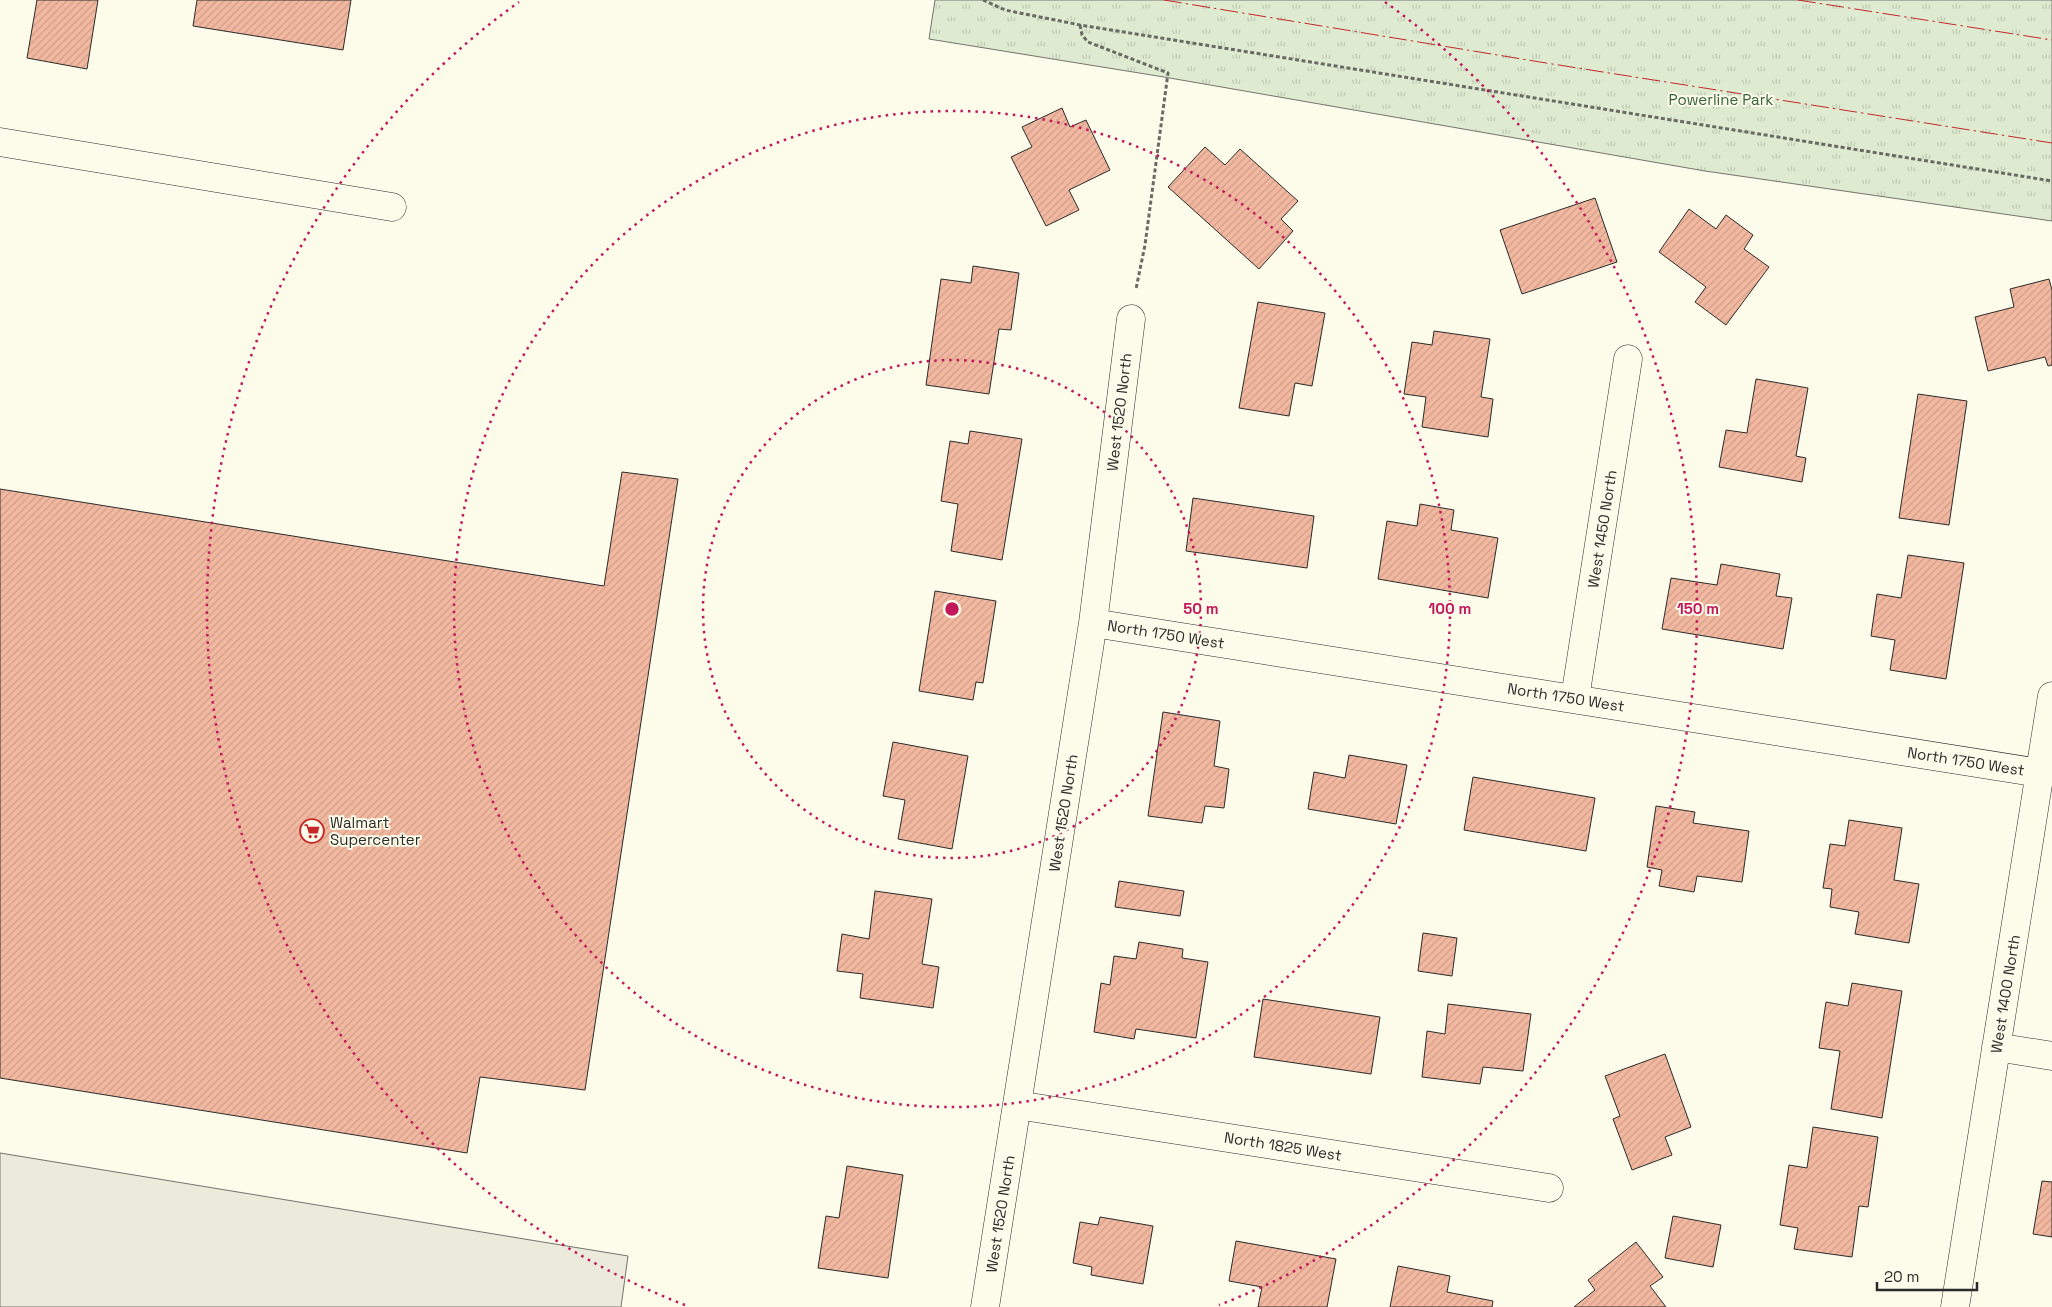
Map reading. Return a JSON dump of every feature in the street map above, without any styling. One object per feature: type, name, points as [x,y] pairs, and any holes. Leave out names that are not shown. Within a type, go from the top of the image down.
[{"type":"street","points":[[0,142],[392,207]]},
{"type":"street","name":"West 1520 North","points":[[985,1307],[1093,622],[1131,318]]},
{"type":"street","name":"West 1450 North","points":[[1575,698],[1628,359]]},
{"type":"street","name":"North 1750 West","points":[[1093,622],[2040,773]]},
{"type":"street","name":"West 1400 North","points":[[1956,1299],[2052,696]]},
{"type":"street","points":[[1996,1047],[2052,1056]]},
{"type":"street","name":"North 1825 West","points":[[1017,1104],[1549,1188]]},
{"type":"path","points":[[984,0],[1005,10],[1080,25],[2052,180]]},
{"type":"path","points":[[1080,25],[1082,35],[1088,42],[1168,73],[1144,250],[1131,318]]},
{"type":"green space","name":"Powerline Park","points":[[935,0],[2052,0],[2052,221],[1705,171],[1164,77],[929,39]]},
{"type":"shaded area","points":[[0,1153],[628,1256],[621,1307],[0,1307]]},
{"type":"building","points":[[37,0],[98,0],[87,69],[27,58]]},
{"type":"building","points":[[197,0],[351,0],[343,50],[193,26]]},
{"type":"building","points":[[1062,108],[1070,127],[1086,120],[1110,170],[1069,190],[1079,210],[1046,226],[1011,157],[1032,147],[1022,127]]},
{"type":"building","points":[[1205,147],[1225,165],[1240,149],[1298,201],[1281,219],[1293,231],[1259,269],[1168,187]]},
{"type":"building","points":[[1595,198],[1617,262],[1522,294],[1500,230]]},
{"type":"building","points":[[1689,209],[1716,229],[1726,215],[1753,235],[1744,249],[1769,267],[1726,325],[1695,302],[1706,287],[1659,252]]},
{"type":"building","points":[[973,266],[1019,273],[1011,330],[999,329],[989,394],[926,385],[941,279],[971,283]]},
{"type":"building","points":[[2049,279],[2052,290],[2052,365],[2048,366],[2045,357],[1988,371],[1975,317],[2014,307],[2010,289]]},
{"type":"building","points":[[1258,302],[1325,313],[1312,386],[1295,383],[1289,416],[1239,408]]},
{"type":"building","points":[[1434,331],[1490,339],[1481,397],[1493,399],[1488,437],[1422,427],[1426,397],[1404,394],[1412,342],[1432,345]]},
{"type":"building","points":[[1756,379],[1808,388],[1796,456],[1806,458],[1802,482],[1719,467],[1726,430],[1747,433]]},
{"type":"building","points":[[1918,394],[1967,401],[1949,525],[1899,518]]},
{"type":"building","points":[[970,431],[1022,439],[1002,560],[951,551],[958,504],[941,501],[950,441],[968,444]]},
{"type":"building","name":"Walmart Supercenter","points":[[622,472],[678,479],[585,1090],[480,1077],[467,1153],[0,1078],[0,489],[604,586]]},
{"type":"building","points":[[1193,498],[1314,516],[1307,568],[1186,551]]},
{"type":"building","points":[[1420,504],[1454,510],[1451,530],[1498,538],[1488,598],[1378,579],[1387,521],[1417,526]]},
{"type":"building","points":[[1908,555],[1964,563],[1946,679],[1890,670],[1895,640],[1871,636],[1877,594],[1901,598]]},
{"type":"building","points":[[1721,564],[1780,574],[1776,596],[1792,598],[1783,649],[1662,629],[1671,578],[1717,585]]},
{"type":"building","points":[[935,591],[996,601],[983,683],[976,682],[973,700],[919,691]]},
{"type":"building","points":[[1163,712],[1220,721],[1214,766],[1229,769],[1224,808],[1205,806],[1202,823],[1148,816]]},
{"type":"building","points":[[893,742],[968,756],[952,849],[898,839],[905,800],[883,796]]},
{"type":"building","points":[[1349,755],[1407,765],[1396,824],[1308,809],[1314,772],[1345,778]]},
{"type":"building","points":[[1473,777],[1595,798],[1586,851],[1464,830]]},
{"type":"building","points":[[1656,806],[1695,812],[1693,823],[1749,831],[1742,882],[1697,876],[1694,892],[1659,886],[1662,870],[1647,867]]},
{"type":"building","points":[[1849,820],[1902,828],[1894,880],[1919,884],[1909,943],[1855,934],[1859,912],[1830,907],[1832,889],[1823,888],[1830,844],[1845,846]]},
{"type":"building","points":[[1119,881],[1184,891],[1180,916],[1115,907]]},
{"type":"building","points":[[875,891],[932,899],[922,964],[939,967],[933,1008],[860,998],[863,974],[837,971],[842,934],[869,939]]},
{"type":"building","points":[[1423,933],[1457,938],[1452,976],[1418,971]]},
{"type":"building","points":[[1139,942],[1183,949],[1182,958],[1208,962],[1196,1038],[1136,1029],[1134,1039],[1094,1032],[1101,983],[1110,985],[1114,956],[1136,959]]},
{"type":"building","points":[[1852,983],[1902,991],[1882,1118],[1831,1109],[1840,1051],[1819,1048],[1826,1002],[1848,1006]]},
{"type":"building","points":[[1263,999],[1380,1017],[1371,1074],[1254,1057]]},
{"type":"building","points":[[1448,1004],[1531,1014],[1523,1071],[1483,1067],[1480,1084],[1422,1077],[1427,1031],[1445,1034]]},
{"type":"building","points":[[1665,1054],[1691,1127],[1665,1137],[1672,1155],[1632,1170],[1613,1119],[1620,1116],[1605,1076]]},
{"type":"building","points":[[1813,1127],[1878,1137],[1868,1207],[1859,1206],[1852,1257],[1794,1249],[1798,1228],[1780,1225],[1789,1165],[1807,1168]]},
{"type":"building","points":[[847,1166],[903,1175],[888,1278],[818,1268],[826,1216],[839,1218]]},
{"type":"building","points":[[2042,1181],[2052,1182],[2052,1237],[2033,1234]]},
{"type":"building","points":[[1673,1216],[1721,1225],[1713,1267],[1665,1258]]},
{"type":"building","points":[[1100,1217],[1153,1226],[1143,1284],[1091,1275],[1092,1267],[1073,1263],[1080,1222],[1098,1225]]},
{"type":"building","points":[[1236,1241],[1336,1259],[1327,1307],[1258,1307],[1262,1287],[1229,1281]]},
{"type":"building","points":[[1636,1242],[1663,1277],[1650,1286],[1666,1307],[1574,1307],[1595,1290],[1588,1280]]},
{"type":"building","points":[[1398,1266],[1450,1276],[1447,1292],[1493,1301],[1492,1307],[1390,1307]]},
{"type":"power","points":[[1164,0],[2052,143]]},
{"type":"power","points":[[1798,0],[2052,40]]},
{"type":"place","name":"Walmart Supercenter","points":[[312,831]]}]
